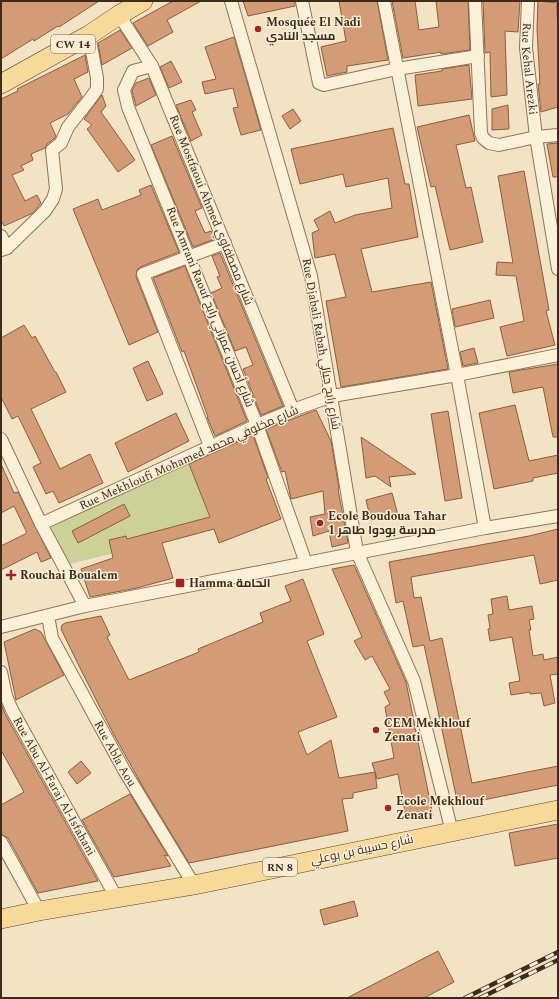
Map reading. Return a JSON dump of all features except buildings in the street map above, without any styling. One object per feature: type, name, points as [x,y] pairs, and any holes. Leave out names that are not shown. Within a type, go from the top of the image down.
[{"type":"main road","name":"CW 14","points":[[1,84],[89,35],[143,1]]},
{"type":"main road","name":"شارع حسيبة بن بوعلي","points":[[1,919],[116,897],[194,885],[558,810]]},
{"type":"street","name":"Rue Djabali Rabah شارع رابح جبالي","points":[[231,1],[311,276],[357,552],[414,681],[452,832]]},
{"type":"street","points":[[302,1],[319,82],[324,85],[397,69],[478,56]]},
{"type":"street","points":[[384,1],[457,375],[485,528]]},
{"type":"street","points":[[475,1],[480,133],[483,138],[489,143],[499,145],[536,137],[558,135]]},
{"type":"street","name":"Rue Kehal Arezki","points":[[528,1],[526,48],[536,137],[558,270]]},
{"type":"street","name":"Rue Mostfaoui Ahmed شارع مصطفاوي","points":[[119,15],[152,66],[293,410]]},
{"type":"street","points":[[4,249],[45,211],[53,199],[56,189],[52,150],[61,143],[68,127],[97,88],[89,35]]},
{"type":"street","name":"Rue Amrani Raouf شارع أحسن عمراني رابح","points":[[152,66],[133,71],[124,90],[128,107],[258,425],[306,562]]},
{"type":"street","points":[[1,236],[4,249]]},
{"type":"street","points":[[210,446],[143,274],[225,243]]},
{"type":"street","name":"Rue Mekhloufi Mohamed شارع مخلوفي محمد","points":[[41,524],[210,446],[293,410],[332,396],[457,375],[558,355]]},
{"type":"street","points":[[1,439],[41,524],[85,606]]},
{"type":"street","points":[[1,627],[85,606],[357,552],[558,516]]},
{"type":"street","name":"Rue Abla Aou","points":[[48,616],[52,638],[124,770],[194,885]]},
{"type":"street","name":"Rue Abu Al-Faraj Al-Isfahani","points":[[1,672],[6,696],[12,710],[116,897]]},
{"type":"street","points":[[1,842],[39,911]]},
{"type":"green space","points":[[188,461],[214,528],[70,564],[51,527]]},
{"type":"railway","points":[[465,998],[558,952]]},
{"type":"railway","points":[[480,998],[558,960]]},
{"type":"place","name":"Mosquée El Nadi مسجد النادي","points":[[258,29]]},
{"type":"place","name":"Ecole Boudoua Tahar 1 مدرسة بودوا طاهر","points":[[320,523]]},
{"type":"place","name":"Rouchai Boualem","points":[[11,575]]},
{"type":"place","name":"Hamma الحامة","points":[[180,583]]},
{"type":"place","name":"CEM Mekhlouf Zenati","points":[[376,730]]},
{"type":"place","name":"Ecole Mekhlouf Zenati","points":[[388,808]]}]
